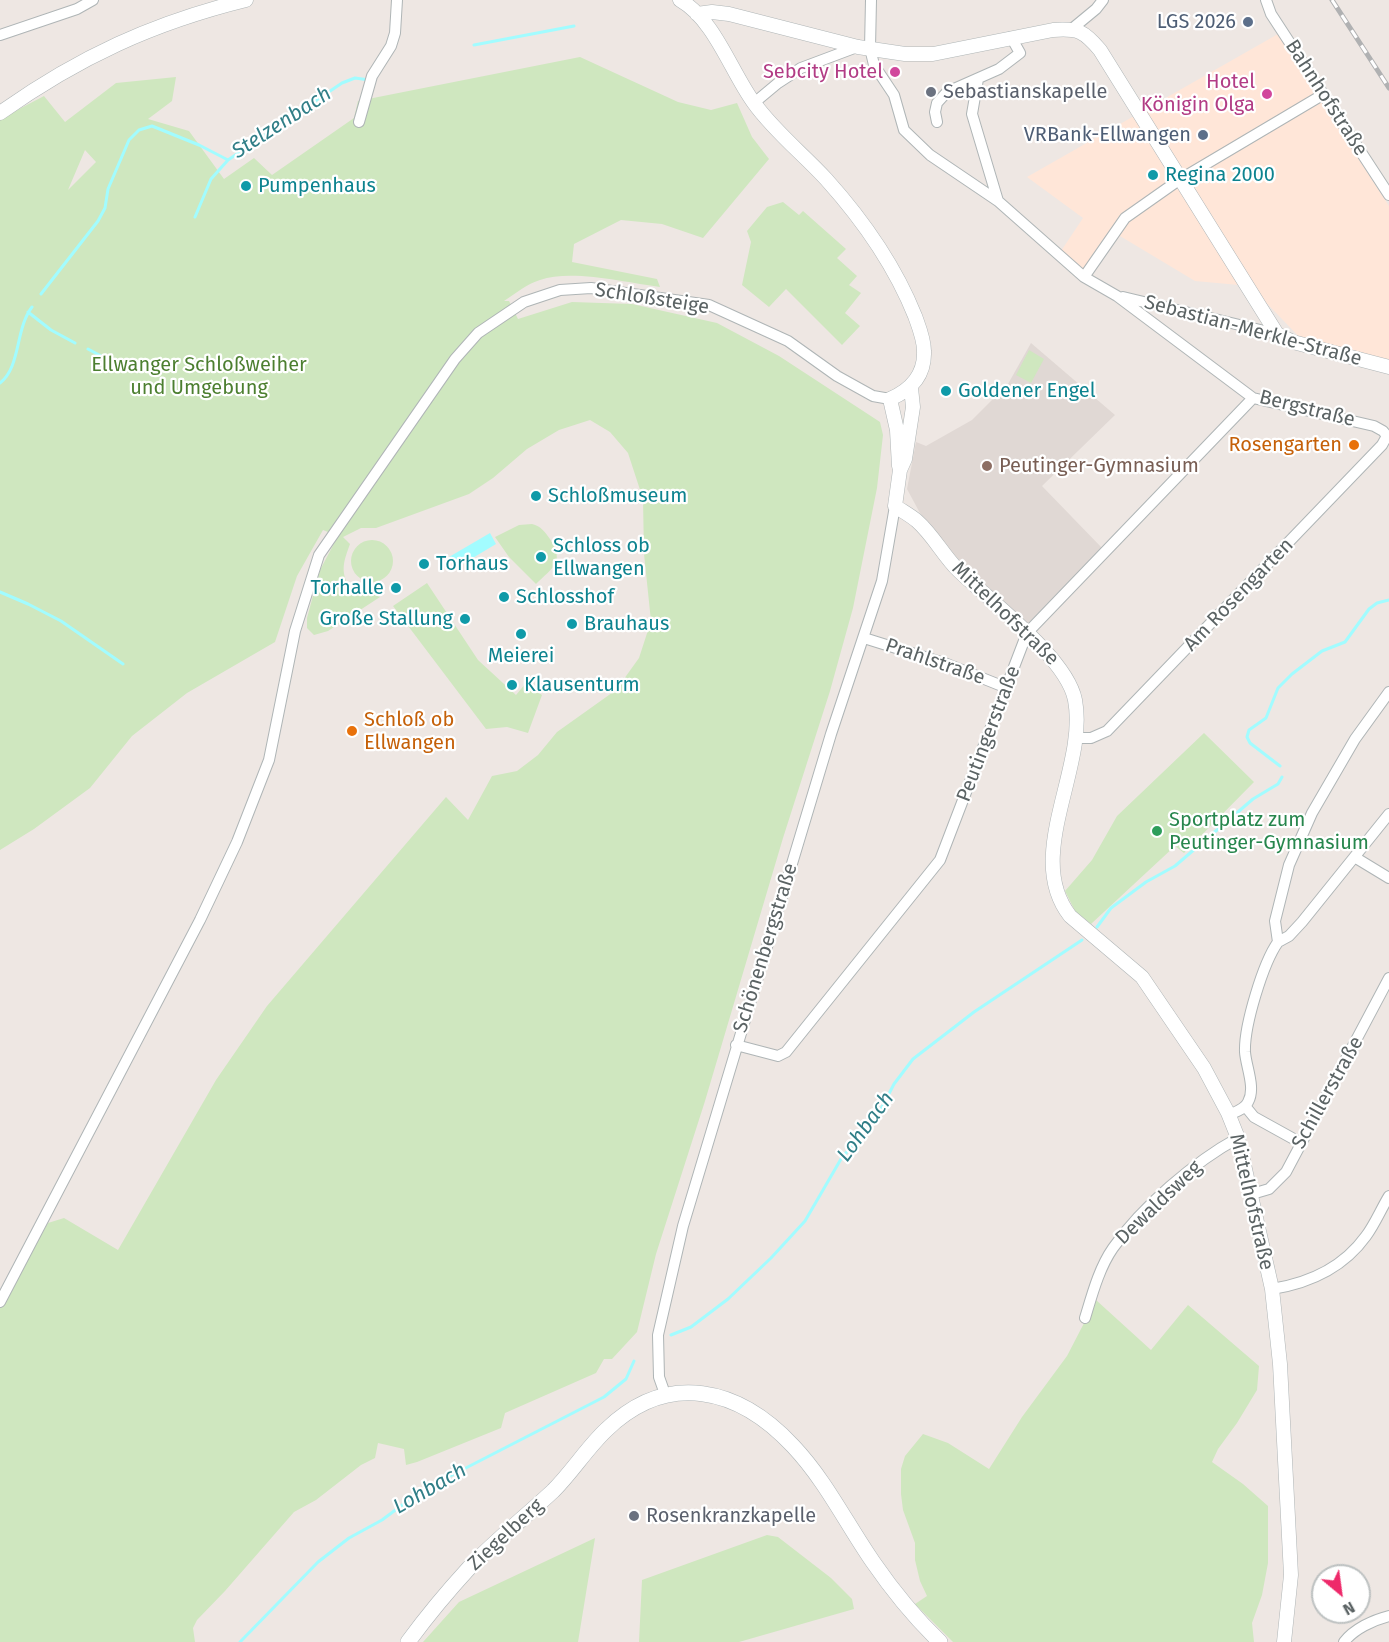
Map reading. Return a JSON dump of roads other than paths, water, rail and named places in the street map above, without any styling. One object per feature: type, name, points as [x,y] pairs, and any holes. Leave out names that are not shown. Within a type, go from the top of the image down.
[{"type":"main road","points":[[665,1394],[703,1392],[729,1400],[759,1416],[775,1429],[815,1471],[872,1561],[898,1597],[940,1642]]},
{"type":"main road","name":"Ziegelberg","points":[[408,1642],[434,1608],[470,1568],[554,1490],[606,1430],[625,1414],[665,1394]]},
{"type":"street","points":[[0,35],[77,9],[93,0]]},
{"type":"street","points":[[0,112],[75,65],[137,34],[182,17],[246,0]]},
{"type":"street","points":[[359,122],[369,81],[391,46],[395,33],[397,0]]},
{"type":"street","points":[[680,0],[697,14],[708,28],[754,103],[775,128],[826,179],[862,223],[906,294],[920,330],[924,350],[919,376],[910,388],[890,399],[897,430],[900,470],[895,506]]},
{"type":"street","points":[[871,0],[864,47],[894,96],[904,130],[930,155],[998,201],[1084,277],[1125,218],[1179,180],[1324,94]]},
{"type":"street","points":[[1073,28],[1103,0]]},
{"type":"street","name":"Bahnhofstraße","points":[[1266,0],[1271,14],[1389,195]]},
{"type":"street","points":[[697,14],[712,12],[729,14],[864,47],[905,54],[933,54],[1046,31],[1073,28],[1088,35],[1100,50],[1277,334]]},
{"type":"street","points":[[937,122],[935,112],[937,103],[947,92],[999,69],[1020,53],[1011,38]]},
{"type":"street","points":[[754,103],[801,68],[864,47]]},
{"type":"street","points":[[978,79],[972,114],[998,201]]},
{"type":"street","name":"Bergstraße","points":[[1084,277],[1117,296],[1253,398],[1374,426],[1386,433]]},
{"type":"street","name":"Schloßsteige","points":[[0,1302],[184,951],[232,852],[269,760],[295,631],[309,580],[319,555],[327,540],[455,359],[478,333],[524,302],[560,290],[591,288],[628,292],[709,305],[789,341],[837,376],[873,396],[890,399]]},
{"type":"street","name":"Sebastian-Merkle-Straße","points":[[1117,296],[1277,334],[1293,342],[1389,367]]},
{"type":"street","points":[[900,470],[905,459],[914,407],[910,388]]},
{"type":"street","name":"Peutingerstraße","points":[[736,1045],[778,1056],[786,1052],[940,860],[1027,633],[1253,398]]},
{"type":"street","name":"Am Rosengarten","points":[[1077,738],[1091,738],[1107,731],[1382,445],[1387,436],[1386,433]]},
{"type":"street","name":"Mittelhofstraße","points":[[895,506],[918,521],[955,567],[1027,633],[1063,671],[1073,689],[1077,738],[1053,846],[1055,889],[1061,906],[1142,977],[1204,1068],[1229,1115],[1238,1138],[1272,1289],[1282,1388],[1291,1575],[1284,1642]]},
{"type":"street","name":"Schönenbergstraße","points":[[665,1394],[659,1377],[658,1335],[683,1226],[831,734],[882,581],[895,506]]},
{"type":"street","name":"Prahlstraße","points":[[864,638],[947,664],[1007,688]]},
{"type":"street","points":[[1278,942],[1275,921],[1289,866],[1312,813],[1355,739],[1389,692]]},
{"type":"street","points":[[1229,1115],[1249,1102],[1251,1094],[1245,1052],[1248,1018],[1270,953],[1278,942],[1289,936],[1302,922],[1356,858],[1389,814]]},
{"type":"street","points":[[1356,858],[1389,878]]},
{"type":"street","name":"Schillerstraße","points":[[1252,1194],[1269,1189],[1278,1182],[1389,978]]},
{"type":"street","points":[[1245,1106],[1254,1117],[1301,1143]]},
{"type":"street","name":"Dewaldsweg","points":[[1085,1318],[1094,1289],[1112,1249],[1145,1211],[1187,1173],[1217,1150],[1238,1138]]},
{"type":"street","points":[[1272,1289],[1322,1275],[1340,1263],[1366,1237],[1389,1196]]},
{"type":"street","points":[[1344,1642],[1375,1620],[1389,1616]]},
{"type":"water","points":[[490,533],[496,544],[456,568],[449,557]]},
{"type":"waterway","name":"Stelzenbach","points":[[474,45],[574,26]]},
{"type":"waterway","name":"Stelzenbach","points":[[41,294],[98,221],[105,208],[108,189],[129,140],[139,130],[152,126],[199,145],[228,160],[342,83],[355,78],[369,80]]},
{"type":"waterway","points":[[195,217],[211,179],[228,160]]},
{"type":"waterway","name":"Stelzenbach","points":[[0,383],[7,376],[15,358],[23,326],[32,307]]},
{"type":"waterway","points":[[28,312],[51,330],[75,343]]},
{"type":"waterway","points":[[88,349],[114,363]]},
{"type":"waterway","points":[[0,592],[61,621],[123,664]]},
{"type":"waterway","name":"Lohbach","points":[[1280,766],[1250,743],[1247,737],[1249,730],[1266,718],[1278,688],[1292,674],[1322,651],[1345,642],[1369,609],[1377,603],[1389,600]]},
{"type":"waterway","name":"Lohbach","points":[[1097,927],[1111,908],[1146,882],[1175,866],[1253,799],[1278,784],[1282,777]]},
{"type":"waterway","name":"Lohbach","points":[[671,1335],[691,1327],[728,1299],[805,1221],[841,1159],[880,1111],[894,1084],[913,1059],[974,1012],[1082,940]]},
{"type":"waterway","name":"Lohbach","points":[[240,1642],[318,1562],[349,1538],[382,1520],[421,1491],[604,1397],[626,1379],[634,1361]]},
{"type":"railway","points":[[1332,0],[1389,88]]},
{"type":"place","name":"LGS 2026","points":[[1248,22]]},
{"type":"place","name":"Sebcity Hotel","points":[[895,72]]},
{"type":"place","name":"Sebastianskapelle","points":[[931,92]]},
{"type":"place","name":"Hotel Königin Olga","points":[[1267,94]]},
{"type":"place","name":"VRBank-Ellwangen","points":[[1203,135]]},
{"type":"place","name":"Regina 2000","points":[[1153,175]]},
{"type":"place","name":"Pumpenhaus","points":[[246,186]]},
{"type":"place","name":"Goldener Engel","points":[[946,391]]},
{"type":"place","name":"Rosengarten","points":[[1354,445]]},
{"type":"place","name":"Peutinger-Gymnasium","points":[[987,466]]},
{"type":"place","name":"Schloßmuseum","points":[[536,496]]},
{"type":"place","name":"Schloss ob Ellwangen","points":[[541,557]]},
{"type":"place","name":"Torhaus","points":[[424,564]]},
{"type":"place","name":"Torhalle","points":[[396,588]]},
{"type":"place","name":"Schlosshof","points":[[504,597]]},
{"type":"place","name":"Große Stallung","points":[[465,619]]},
{"type":"place","name":"Brauhaus","points":[[572,624]]},
{"type":"place","name":"Meierei","points":[[521,634]]},
{"type":"place","name":"Klausenturm","points":[[512,685]]},
{"type":"place","name":"Schloß ob Ellwangen","points":[[352,731]]},
{"type":"place","name":"Sportplatz zum Peutinger-Gymnasium","points":[[1157,831]]},
{"type":"place","name":"Rosenkranzkapelle","points":[[634,1516]]},
{"type":"park label","name":"Ellwanger Schloßweiher und Umgebung","points":[[199,376]]}]
